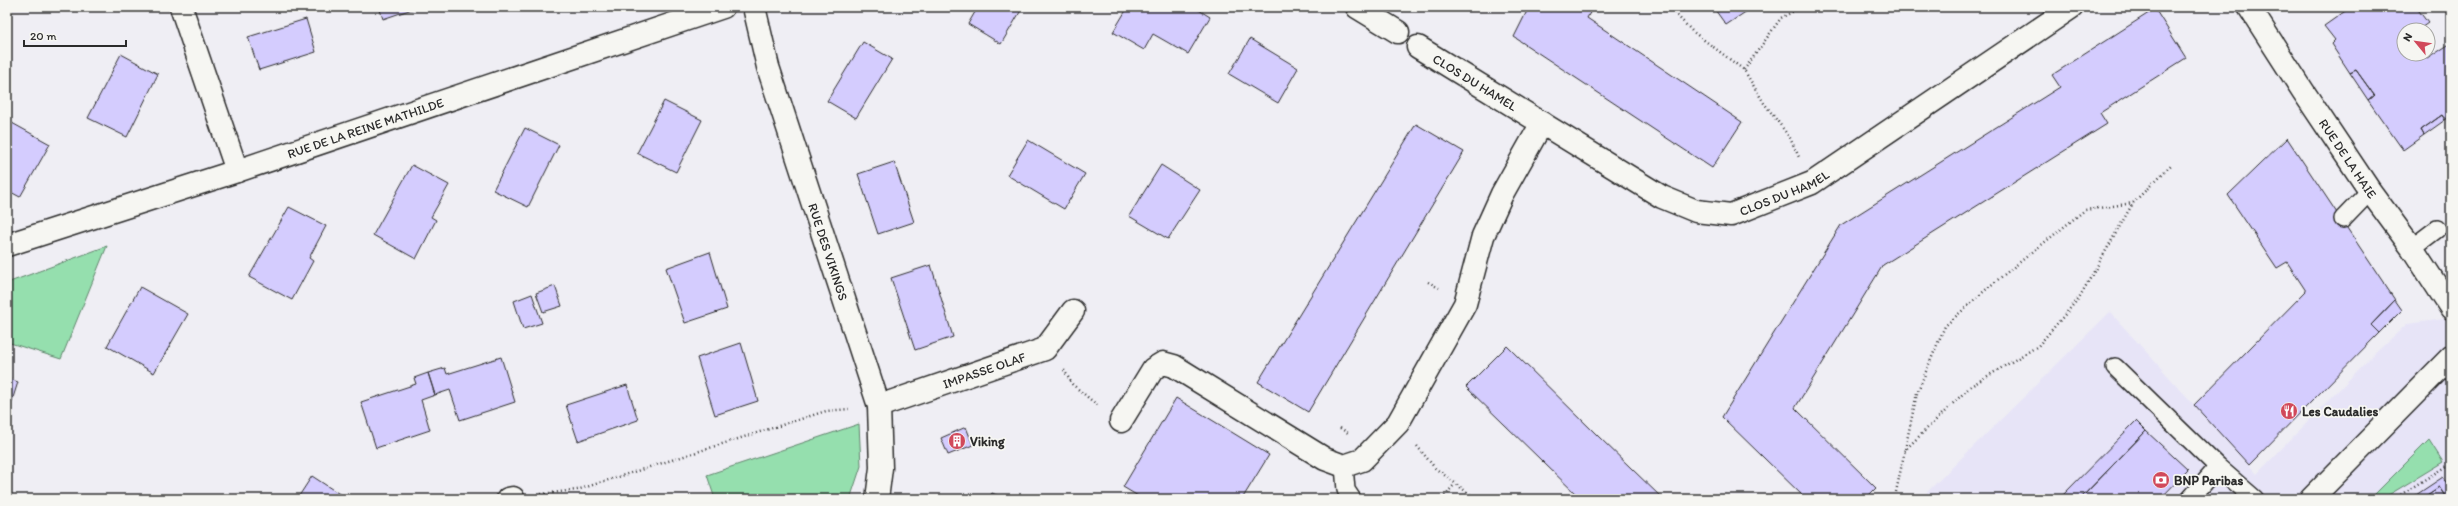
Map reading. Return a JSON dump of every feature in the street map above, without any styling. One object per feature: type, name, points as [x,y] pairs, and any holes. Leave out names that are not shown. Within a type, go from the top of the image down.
[{"type":"street","points":[[181,7],[237,170]]},
{"type":"street","name":"RUE DE LA REINE MATHILDE","points":[[7,245],[237,170],[723,7]]},
{"type":"street","name":"RUE DES VIKINGS","points":[[754,7],[768,67],[879,406],[882,468],[877,499]]},
{"type":"street","points":[[1357,7],[1398,32]]},
{"type":"street","name":"CLOS DU HAMEL","points":[[1418,47],[1662,197],[1696,211],[1731,215],[1812,183],[2072,7]]},
{"type":"street","name":"RUE DE LA HAIE","points":[[2249,7],[2370,191],[2412,248],[2451,308]]},
{"type":"street","points":[[1120,421],[1153,369],[1163,363],[1174,366],[1325,459],[1344,466],[1362,460],[1398,423],[1465,304],[1483,236],[1502,194],[1542,123]]},
{"type":"street","points":[[1045,349],[1073,311]]},
{"type":"street","name":"IMPASSE OLAF","points":[[879,406],[1045,349]]},
{"type":"street","points":[[2311,499],[2451,357]]},
{"type":"lane","points":[[2343,219],[2370,191]]},
{"type":"lane","points":[[2412,248],[2437,229]]},
{"type":"lane","points":[[2115,367],[2218,467],[2255,499]]},
{"type":"lane","points":[[1344,466],[1346,490],[1352,499]]},
{"type":"lane","points":[[2190,499],[2218,467]]},
{"type":"path","points":[[1669,7],[1692,31],[1744,70],[1764,102],[1790,138],[1812,183]]},
{"type":"path","points":[[1744,70],[1781,18],[1802,7]]},
{"type":"path","points":[[1903,451],[1971,386],[2038,346],[2079,298],[2133,203],[2171,165]]},
{"type":"path","points":[[1896,492],[1903,451],[1917,393],[1945,326],[1990,286],[2084,210],[2133,203]]},
{"type":"path","points":[[1045,349],[1058,359],[1072,384],[1097,404]]},
{"type":"path","points":[[510,498],[577,490],[826,411],[879,406]]},
{"type":"path","points":[[1398,423],[1435,468],[1454,485],[1476,499]]},
{"type":"path","points":[[2394,499],[2451,463]]},
{"type":"path","points":[[1442,499],[1454,485]]},
{"type":"shaded area","points":[[2110,312],[2257,474],[2371,357],[2407,324],[2451,318],[2451,499],[1920,499]]},
{"type":"green space","points":[[107,246],[61,359],[7,342],[7,283]]},
{"type":"green space","points":[[859,424],[861,466],[850,499],[715,499],[707,475]]},
{"type":"green space","points":[[2429,440],[2443,462],[2382,499],[2370,499]]},
{"type":"building","points":[[379,7],[418,7],[383,19]]},
{"type":"building","points":[[978,7],[1023,7],[1001,44],[968,24]]},
{"type":"building","points":[[1128,7],[1194,7],[1210,17],[1188,54],[1153,34],[1144,50],[1113,32]]},
{"type":"building","points":[[1529,7],[1593,7],[1587,18],[1742,122],[1712,168],[1514,37]]},
{"type":"building","points":[[1713,7],[1753,7],[1726,25]]},
{"type":"building","points":[[2351,7],[2416,7],[2427,22],[2396,22],[2396,62],[2436,62],[2436,53],[2451,43],[2451,116],[2445,120],[2442,115],[2421,130],[2424,135],[2403,150],[2368,100],[2374,95],[2356,70],[2350,73],[2331,44],[2335,40],[2324,26]]},
{"type":"building","points":[[2155,9],[2186,58],[2100,113],[2107,124],[1883,265],[1795,408],[1876,488],[1865,499],[1806,499],[1722,417],[1841,225],[2060,87],[2052,75]]},
{"type":"building","points":[[306,19],[316,52],[259,70],[248,37]]},
{"type":"building","points":[[1250,39],[1298,68],[1278,103],[1229,74]]},
{"type":"building","points":[[863,42],[892,59],[856,118],[827,101]]},
{"type":"building","points":[[121,54],[158,74],[127,137],[88,118]]},
{"type":"building","points":[[2356,70],[2374,95],[2368,100],[2350,73]]},
{"type":"building","points":[[664,101],[702,120],[676,172],[637,153]]},
{"type":"building","points":[[2442,115],[2445,120],[2424,135],[2421,130]]},
{"type":"building","points":[[12,123],[50,144],[20,197],[7,190],[7,133]]},
{"type":"building","points":[[1416,124],[1464,152],[1308,412],[1258,382]]},
{"type":"building","points":[[525,128],[559,145],[528,207],[493,190]]},
{"type":"building","points":[[2287,138],[2395,300],[2371,325],[2379,333],[2249,465],[2194,405],[2306,291],[2287,262],[2277,268],[2228,195]]},
{"type":"building","points":[[1028,140],[1085,174],[1064,209],[1007,175]]},
{"type":"building","points":[[894,162],[914,222],[878,234],[858,174]]},
{"type":"building","points":[[412,165],[449,185],[431,217],[436,220],[416,259],[373,235]]},
{"type":"building","points":[[1161,165],[1200,190],[1168,239],[1129,216]]},
{"type":"building","points":[[289,207],[326,226],[309,258],[313,261],[292,300],[249,277]]},
{"type":"building","points":[[710,252],[727,309],[685,323],[666,268]]},
{"type":"building","points":[[931,265],[953,337],[915,350],[891,278]]},
{"type":"building","points":[[555,286],[562,306],[543,312],[536,293]]},
{"type":"building","points":[[140,287],[188,314],[154,373],[107,346]]},
{"type":"building","points":[[532,294],[542,323],[523,329],[514,301]]},
{"type":"building","points":[[2395,300],[2402,310],[2379,333],[2371,325]]},
{"type":"building","points":[[741,343],[758,401],[715,415],[697,358]]},
{"type":"building","points":[[1507,346],[1663,499],[1581,499],[1466,387]]},
{"type":"building","points":[[501,357],[515,402],[460,420],[450,390],[435,395],[428,373],[445,368],[447,374]]},
{"type":"building","points":[[428,373],[435,395],[421,400],[430,430],[376,448],[361,402],[416,384],[414,378]]},
{"type":"building","points":[[7,378],[18,382],[11,404],[7,403]]},
{"type":"building","points":[[627,385],[638,420],[578,441],[566,405]]},
{"type":"building","points":[[1176,398],[1269,455],[1242,499],[1143,499],[1123,487]]},
{"type":"building","points":[[2136,421],[2146,431],[2080,499],[2059,499]]},
{"type":"building","name":"Viking","points":[[966,427],[973,445],[948,455],[941,438]]},
{"type":"building","points":[[2146,431],[2188,470],[2160,499],[2080,499]]},
{"type":"building","points":[[312,476],[347,499],[297,499]]},
{"type":"building","points":[[2443,477],[2451,489],[2451,499],[2447,499],[2439,487],[2421,499],[2410,499]]},
{"type":"building","points":[[2439,487],[2447,499],[2421,499]]},
{"type":"building","points":[[992,493],[1005,499],[989,499]]},
{"type":"place","name":"Les Caudalies","points":[[2289,411]]},
{"type":"place","name":"Viking","points":[[957,441]]},
{"type":"place","name":"BNP Paribas","points":[[2161,480]]}]
